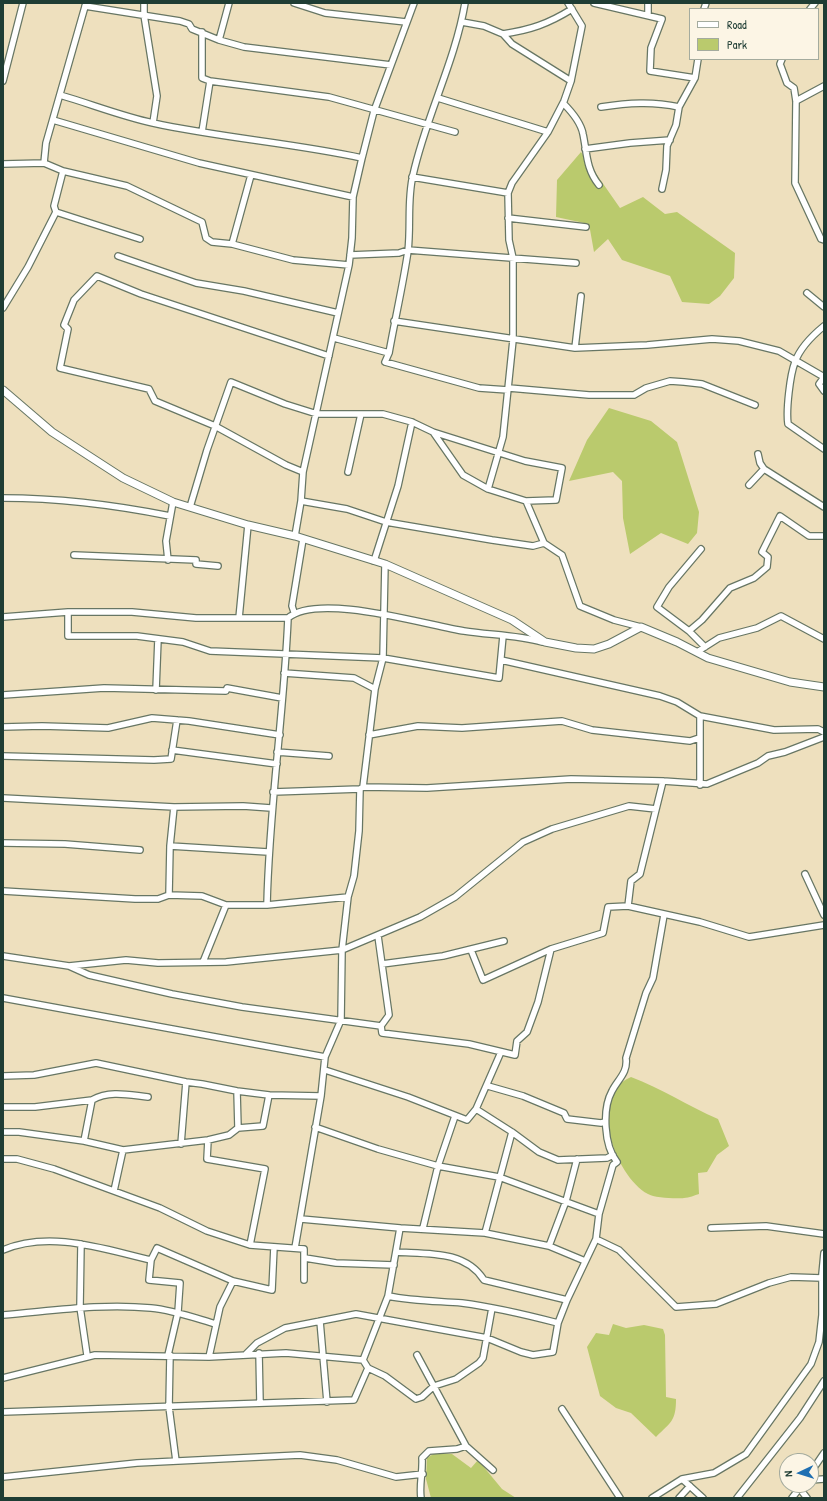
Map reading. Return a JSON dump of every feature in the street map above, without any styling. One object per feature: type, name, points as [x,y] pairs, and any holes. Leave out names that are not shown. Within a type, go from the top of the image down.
[{"type":"street","points":[[3,81],[23,3]]},
{"type":"street","points":[[144,3],[144,15],[157,96],[152,123]]},
{"type":"street","points":[[219,40],[229,3]]},
{"type":"street","points":[[294,3],[325,13],[406,22]]},
{"type":"street","points":[[295,536],[301,501],[303,472],[349,265],[353,197],[374,111],[414,3]]},
{"type":"street","points":[[465,3],[462,22],[441,83],[438,98],[412,177],[408,250],[389,352],[385,362],[479,388],[589,395],[634,395],[646,388],[670,381],[677,381],[702,384],[755,405]]},
{"type":"street","points":[[488,488],[503,437],[513,340],[513,258],[509,240],[508,193],[512,183],[548,132],[563,103],[571,81],[582,26],[568,3]]},
{"type":"street","points":[[594,3],[607,4],[662,19],[652,48],[650,71],[694,78]]},
{"type":"street","points":[[648,3],[648,15]]},
{"type":"street","points":[[44,163],[46,143],[86,5],[180,21],[219,40],[244,47],[391,65]]},
{"type":"street","points":[[503,34],[529,30],[555,20],[572,9]]},
{"type":"street","points":[[462,22],[484,26],[503,34],[512,44],[571,81]]},
{"type":"street","points":[[202,32],[202,78],[210,81],[329,97],[374,111],[393,114],[455,132]]},
{"type":"street","points":[[662,189],[666,170],[667,146],[676,125],[679,107],[694,78],[698,60]]},
{"type":"street","points":[[782,60],[780,64],[787,83],[794,88],[796,101],[795,183],[806,210],[821,238],[824,240]]},
{"type":"street","points":[[202,132],[210,81]]},
{"type":"street","points":[[796,101],[824,86]]},
{"type":"street","points":[[60,95],[104,110],[152,123],[362,158]]},
{"type":"street","points":[[438,98],[548,132]]},
{"type":"street","points":[[563,103],[572,112],[583,133],[584,149],[590,172],[599,185]]},
{"type":"street","points":[[601,107],[631,103],[660,103],[679,107]]},
{"type":"street","points":[[53,120],[199,163],[251,176],[353,197]]},
{"type":"street","points":[[584,149],[670,140]]},
{"type":"street","points":[[3,164],[44,163],[64,171],[126,186],[202,222],[206,238],[212,242],[232,244],[293,260],[349,265]]},
{"type":"street","points":[[3,308],[28,267],[56,212],[54,206],[64,171]]},
{"type":"street","points":[[232,244],[251,176]]},
{"type":"street","points":[[412,177],[508,193]]},
{"type":"street","points":[[56,212],[140,239]]},
{"type":"street","points":[[508,218],[586,227]]},
{"type":"street","points":[[350,255],[399,253],[408,250],[576,263]]},
{"type":"street","points":[[118,256],[196,283],[244,291],[338,313]]},
{"type":"street","points":[[303,472],[286,465],[214,426],[155,402],[149,389],[60,368],[68,329],[64,325],[74,300],[97,276],[141,294],[329,356]]},
{"type":"street","points":[[807,292],[824,306]]},
{"type":"street","points":[[575,348],[581,296]]},
{"type":"street","points":[[394,321],[513,340],[575,348],[648,345],[712,339],[739,341],[779,351],[824,377],[819,384],[824,391]]},
{"type":"street","points":[[824,326],[811,337],[795,361],[787,414],[788,424],[824,449]]},
{"type":"street","points":[[334,338],[389,352]]},
{"type":"street","points":[[190,508],[214,426],[231,382],[285,404],[317,414],[383,414],[412,422],[433,432],[525,461],[562,468],[556,500],[526,501],[488,488],[463,475],[433,432]]},
{"type":"street","points":[[3,390],[52,432],[123,478],[173,502],[248,525],[295,536],[385,564],[512,620],[544,642]]},
{"type":"street","points":[[348,472],[361,414]]},
{"type":"street","points":[[374,561],[398,486],[412,422]]},
{"type":"street","points":[[758,454],[764,470],[824,507]]},
{"type":"street","points":[[749,485],[764,470]]},
{"type":"street","points":[[3,498],[39,498],[94,504],[170,516]]},
{"type":"street","points":[[301,501],[347,509],[386,522],[533,546],[544,543]]},
{"type":"street","points":[[526,501],[544,543],[562,556],[580,606],[614,620],[641,628],[677,642],[708,658],[790,682],[824,687]]},
{"type":"street","points":[[168,560],[166,541],[173,502]]},
{"type":"street","points":[[689,631],[702,620],[730,588],[754,578],[767,567],[768,557],[762,552],[780,516],[810,536],[824,536]]},
{"type":"street","points":[[239,618],[248,525]]},
{"type":"street","points":[[294,612],[292,606],[303,539]]},
{"type":"street","points":[[701,549],[670,587],[657,607],[689,631],[705,648]]},
{"type":"street","points":[[74,555],[196,560],[196,564],[218,566]]},
{"type":"street","points":[[295,1248],[321,1096],[325,1070],[325,1057],[341,1020],[342,950],[348,897],[354,876],[362,788],[375,689],[383,658],[385,564]]},
{"type":"street","points":[[267,905],[271,808],[280,735],[288,618],[294,612],[311,608],[384,613],[463,631],[504,636],[522,636],[576,648],[594,649],[609,644],[641,628]]},
{"type":"street","points":[[68,612],[68,636],[137,636],[183,642],[210,651],[383,658],[499,678],[504,636]]},
{"type":"street","points":[[3,617],[68,612],[132,612],[196,618],[288,618]]},
{"type":"street","points":[[697,652],[719,638],[757,628],[781,616],[824,639]]},
{"type":"street","points":[[156,690],[158,639]]},
{"type":"street","points":[[501,660],[660,696],[677,702],[700,716],[774,730],[818,729],[824,732]]},
{"type":"street","points":[[284,673],[354,678],[375,689]]},
{"type":"street","points":[[3,695],[104,688],[226,691],[227,688],[282,698]]},
{"type":"street","points":[[700,716],[700,785]]},
{"type":"street","points":[[3,727],[42,726],[108,728],[152,718],[177,720],[280,735]]},
{"type":"street","points":[[3,756],[171,759],[177,720]]},
{"type":"street","points":[[369,735],[418,726],[462,728],[562,721],[592,730],[690,741],[699,738]]},
{"type":"street","points":[[273,792],[362,788],[427,788],[571,779],[663,781],[700,785],[737,772],[758,763],[768,756],[786,752],[824,737]]},
{"type":"street","points":[[172,750],[277,764]]},
{"type":"street","points":[[277,752],[329,756]]},
{"type":"street","points":[[628,906],[630,881],[640,874],[663,781]]},
{"type":"street","points":[[3,798],[174,807],[243,806],[271,808]]},
{"type":"street","points":[[69,966],[126,960],[158,963],[226,962],[342,950],[420,917],[455,897],[506,854],[531,838],[552,829],[630,806],[656,809]]},
{"type":"street","points":[[168,894],[170,846],[174,807]]},
{"type":"street","points":[[3,842],[65,844],[140,850]]},
{"type":"street","points":[[170,846],[268,852]]},
{"type":"street","points":[[805,874],[824,915]]},
{"type":"street","points":[[3,891],[158,900],[168,894],[202,896],[226,905],[267,905],[348,897]]},
{"type":"street","points":[[203,962],[226,905]]},
{"type":"street","points":[[471,950],[482,980],[551,949],[603,933],[608,908],[628,906],[700,922],[749,937],[824,925]]},
{"type":"street","points":[[246,1354],[257,1343],[285,1328],[356,1314],[488,1338],[521,1352],[533,1355],[553,1352],[558,1323],[585,1260],[596,1239],[599,1214],[613,1165],[617,1162],[613,1155],[605,1122],[606,1104],[612,1090],[620,1080],[627,1066],[626,1058],[646,993],[653,978],[664,915]]},
{"type":"street","points":[[378,936],[388,1015],[381,1026],[382,1033],[469,1044],[515,1055],[517,1040],[527,1032],[538,1002],[551,949]]},
{"type":"street","points":[[382,964],[471,950],[504,941]]},
{"type":"street","points":[[3,956],[69,966],[90,975],[172,994],[242,1007],[381,1026]]},
{"type":"street","points":[[3,998],[325,1057]]},
{"type":"street","points":[[325,1070],[408,1097],[467,1120],[476,1109],[488,1086],[501,1052]]},
{"type":"street","points":[[3,1076],[34,1075],[96,1063],[237,1091],[269,1095],[321,1096]]},
{"type":"street","points":[[181,1144],[186,1082]]},
{"type":"street","points":[[488,1086],[523,1096],[564,1113],[567,1119],[601,1123],[605,1122]]},
{"type":"street","points":[[237,1091],[238,1128]]},
{"type":"street","points":[[3,1107],[35,1107],[92,1100],[100,1096],[116,1093],[148,1097]]},
{"type":"street","points":[[3,1132],[19,1132],[84,1142],[123,1150],[181,1144],[229,1135],[238,1128],[263,1126],[269,1095]]},
{"type":"street","points":[[84,1142],[92,1100]]},
{"type":"street","points":[[476,1109],[512,1132],[539,1152],[558,1160],[607,1158],[613,1155]]},
{"type":"street","points":[[424,1228],[438,1166],[455,1116]]},
{"type":"street","points":[[315,1127],[378,1149],[438,1166],[499,1177],[599,1214]]},
{"type":"street","points":[[485,1233],[512,1132]]},
{"type":"street","points":[[208,1140],[208,1159],[265,1169],[250,1245]]},
{"type":"street","points":[[114,1191],[123,1150]]},
{"type":"street","points":[[3,1159],[17,1159],[54,1169],[169,1212],[207,1230],[250,1245],[304,1249],[304,1280]]},
{"type":"street","points":[[549,1246],[566,1201],[577,1159]]},
{"type":"street","points":[[301,1219],[400,1228],[424,1228],[485,1233],[549,1246],[585,1260]]},
{"type":"street","points":[[711,1228],[766,1226],[824,1234]]},
{"type":"street","points":[[363,1360],[388,1296],[400,1228]]},
{"type":"street","points":[[596,1239],[619,1250],[676,1307],[716,1304],[769,1283],[791,1277],[822,1278]]},
{"type":"street","points":[[3,1250],[18,1244],[40,1240],[81,1244],[151,1260]]},
{"type":"street","points":[[81,1244],[80,1307],[87,1356]]},
{"type":"street","points":[[176,1461],[170,1407],[169,1355],[178,1312],[180,1283],[149,1280],[151,1260],[157,1248],[233,1281],[272,1290],[274,1247]]},
{"type":"street","points":[[396,1252],[461,1259],[478,1272],[484,1280],[567,1300]]},
{"type":"street","points":[[652,1498],[682,1479],[714,1473],[746,1454],[801,1381],[811,1364],[819,1342],[822,1315],[824,1253]]},
{"type":"street","points":[[305,1258],[336,1263],[394,1265]]},
{"type":"street","points":[[209,1357],[220,1307],[233,1281]]},
{"type":"street","points":[[388,1296],[411,1301],[461,1303],[492,1308],[558,1323]]},
{"type":"street","points":[[3,1315],[80,1307],[136,1307],[178,1312],[216,1324]]},
{"type":"street","points":[[363,1360],[368,1368],[385,1376],[416,1399],[422,1397],[434,1386],[456,1379],[480,1363],[483,1358],[488,1338],[492,1308]]},
{"type":"street","points":[[320,1321],[327,1402]]},
{"type":"street","points":[[3,1378],[87,1356],[169,1355],[209,1357],[259,1353],[324,1355],[363,1360]]},
{"type":"street","points":[[259,1353],[260,1403]]},
{"type":"street","points":[[417,1355],[466,1446],[493,1470]]},
{"type":"street","points":[[3,1412],[354,1400],[368,1368]]},
{"type":"street","points":[[737,1498],[800,1418],[824,1381]]},
{"type":"street","points":[[562,1409],[620,1498]]},
{"type":"street","points":[[421,1498],[419,1487],[422,1474],[422,1458],[429,1451],[457,1449],[466,1446]]},
{"type":"street","points":[[3,1477],[137,1463],[300,1455],[337,1460],[396,1477],[422,1474]]},
{"type":"street","points":[[682,1479],[703,1498]]},
{"type":"street","points":[[679,1498],[690,1486]]},
{"type":"green space","points":[[581,152],[620,208],[643,197],[665,214],[677,212],[735,253],[734,278],[720,296],[709,304],[682,302],[670,276],[622,260],[608,239],[594,252],[589,224],[556,217],[557,180]]},
{"type":"green space","points":[[609,408],[651,421],[677,442],[699,512],[697,533],[688,544],[661,533],[630,554],[623,518],[622,481],[613,472],[569,481],[587,440]]},
{"type":"green space","points":[[631,1077],[653,1086],[718,1119],[729,1146],[717,1155],[707,1172],[698,1173],[699,1194],[688,1198],[666,1198],[651,1195],[636,1185],[625,1171],[616,1154],[610,1136],[608,1118],[610,1101],[617,1087]]},
{"type":"green space","points":[[613,1324],[626,1328],[644,1325],[663,1329],[665,1335],[666,1397],[676,1399],[676,1406],[672,1421],[656,1437],[631,1413],[616,1408],[600,1396],[587,1347],[596,1333],[609,1335]]},
{"type":"green space","points":[[435,1453],[452,1454],[471,1468],[478,1460],[502,1489],[516,1498],[431,1498],[426,1479],[427,1458]]}]
